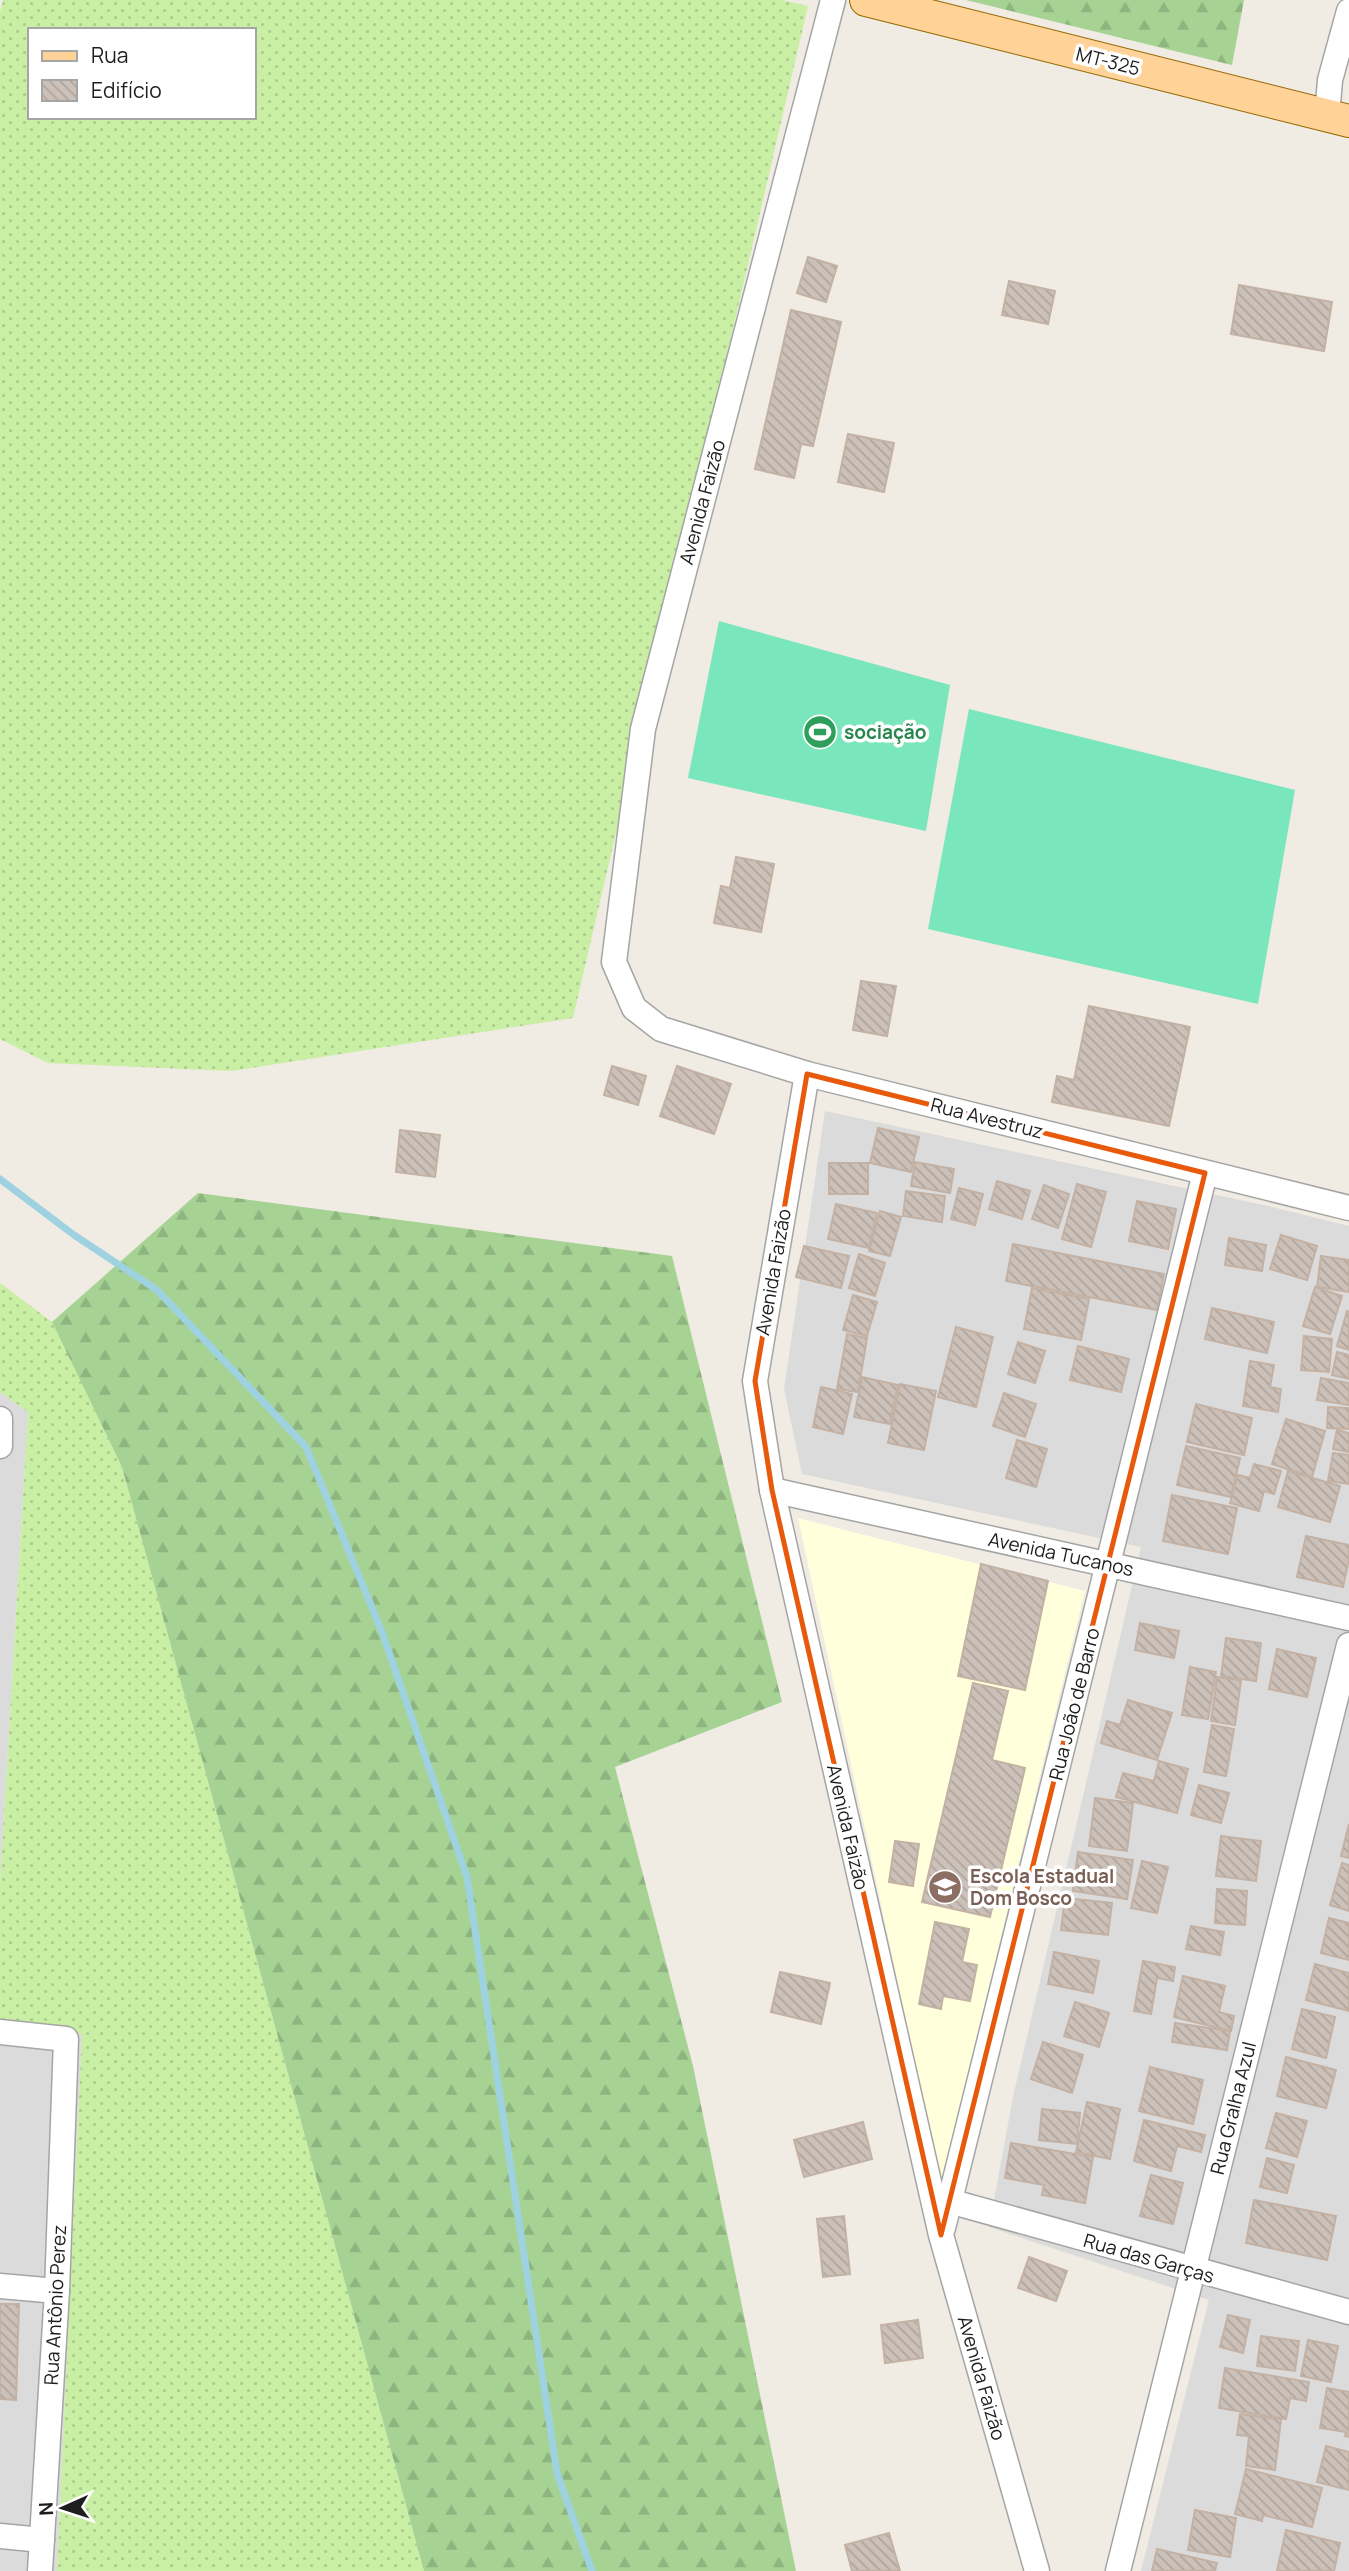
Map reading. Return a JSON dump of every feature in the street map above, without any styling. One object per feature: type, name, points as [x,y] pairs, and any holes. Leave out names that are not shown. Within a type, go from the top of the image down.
[{"type":"main road","name":"MT-325","points":[[886,2],[1338,118]]},
{"type":"street","name":"Avenida Faizão","points":[[634,1008],[614,961],[643,729],[833,0]]},
{"type":"street","points":[[1338,118],[1330,80],[1349,11]]},
{"type":"street","name":"Rua Avestruz","points":[[634,1008],[661,1029],[807,1074],[1349,1208]]},
{"type":"street","name":"Avenida Faizão","points":[[807,1074],[755,1381],[772,1490],[941,2235],[1037,2571]]},
{"type":"street","name":"Rua João de Barro","points":[[941,2235],[1205,1172]]},
{"type":"street","points":[[0,1419],[0,1446]]},
{"type":"street","name":"Avenida Tucanos","points":[[772,1490],[1349,1619]]},
{"type":"street","name":"Rua Gralha Azul","points":[[1118,2571],[1349,1645]]},
{"type":"street","name":"Rua Antônio Perez","points":[[0,2032],[66,2039],[57,2291],[40,2571]]},
{"type":"street","name":"Rua das Garças","points":[[949,2201],[1349,2312]]},
{"type":"street","points":[[0,2286],[57,2291]]},
{"type":"street","points":[[0,2536],[42,2540]]},
{"type":"highlighted area","points":[[807,1074],[1205,1173],[941,2235],[772,1490],[755,1381]]},
{"type":"shaded area","points":[[825,1111],[1268,1206],[1349,1226],[1349,2571],[1141,2571],[1209,2300],[989,2227],[1013,2097],[1141,1547],[802,1474],[784,1389]]},
{"type":"shaded area","points":[[0,1392],[28,1412],[0,1884]]},
{"type":"shaded area","name":"Escola Estadual Dom Bosco","points":[[798,1518],[1085,1591],[941,2183]]},
{"type":"shaded area","points":[[0,2022],[82,2034],[57,2571],[0,2571]]},
{"type":"green space","points":[[3,0],[781,0],[808,6],[573,1018],[231,1071],[48,1063],[0,1039],[0,12]]},
{"type":"green space","points":[[966,0],[1244,0],[1232,65]]},
{"type":"green space","name":"sociação","points":[[719,621],[950,685],[926,831],[688,778]]},
{"type":"green space","points":[[969,709],[1295,790],[1258,1004],[928,929]]},
{"type":"green space","points":[[198,1193],[672,1256],[782,1702],[615,1767],[693,2066],[796,2571],[424,2571],[122,1467],[52,1322]]},
{"type":"green space","points":[[0,1283],[52,1322],[122,1467],[424,2571],[57,2571],[82,2034],[0,2022],[0,1884],[28,1412],[0,1392]]},
{"type":"building","points":[[808,257],[837,266],[826,302],[797,293]]},
{"type":"building","points":[[1009,281],[1055,291],[1048,324],[1002,315]]},
{"type":"building","points":[[1239,285],[1332,302],[1324,351],[1231,334]]},
{"type":"building","points":[[791,310],[841,322],[813,446],[801,444],[794,478],[755,469]]},
{"type":"building","points":[[848,434],[894,443],[884,492],[838,482]]},
{"type":"building","points":[[736,857],[774,864],[761,932],[714,923],[721,886],[730,888]]},
{"type":"building","points":[[861,981],[896,986],[887,1036],[853,1030]]},
{"type":"building","points":[[1089,1006],[1190,1027],[1169,1126],[1052,1102],[1057,1076],[1074,1080]]},
{"type":"building","points":[[612,1066],[646,1076],[638,1105],[604,1095]]},
{"type":"building","points":[[677,1066],[731,1084],[714,1134],[660,1116]]},
{"type":"building","points":[[878,1128],[919,1137],[911,1172],[870,1163]]},
{"type":"building","points":[[400,1130],[440,1135],[435,1177],[396,1172]]},
{"type":"building","points":[[915,1162],[954,1169],[950,1193],[911,1186]]},
{"type":"building","points":[[829,1163],[868,1163],[868,1194],[829,1194]]},
{"type":"building","points":[[997,1181],[1030,1191],[1022,1219],[989,1209]]},
{"type":"building","points":[[1077,1184],[1106,1192],[1091,1247],[1062,1239]]},
{"type":"building","points":[[1044,1185],[1069,1194],[1058,1228],[1032,1219]]},
{"type":"building","points":[[959,1188],[983,1194],[975,1225],[951,1219]]},
{"type":"building","points":[[906,1191],[945,1196],[942,1222],[903,1216]]},
{"type":"building","points":[[1137,1201],[1176,1209],[1168,1249],[1129,1241]]},
{"type":"building","points":[[836,1204],[877,1213],[869,1248],[828,1239]]},
{"type":"building","points":[[880,1211],[901,1217],[890,1256],[869,1251]]},
{"type":"building","points":[[1281,1235],[1317,1246],[1307,1280],[1270,1269]]},
{"type":"building","points":[[1229,1238],[1266,1245],[1262,1271],[1225,1265]]},
{"type":"building","points":[[1013,1244],[1164,1274],[1157,1310],[1006,1281]]},
{"type":"building","points":[[804,1246],[849,1256],[841,1288],[796,1277]]},
{"type":"building","points":[[859,1254],[885,1263],[875,1296],[849,1288]]},
{"type":"building","points":[[1321,1256],[1349,1260],[1349,1292],[1317,1287]]},
{"type":"building","points":[[1315,1287],[1342,1296],[1330,1334],[1303,1326]]},
{"type":"building","points":[[1032,1288],[1089,1299],[1081,1340],[1024,1329]]},
{"type":"building","points":[[853,1295],[877,1302],[867,1336],[843,1330]]},
{"type":"building","points":[[1212,1308],[1274,1322],[1267,1353],[1205,1339]]},
{"type":"building","points":[[1347,1311],[1349,1312],[1349,1350],[1337,1346]]},
{"type":"building","points":[[956,1327],[993,1337],[976,1407],[938,1397]]},
{"type":"building","points":[[847,1334],[867,1338],[858,1392],[837,1389]]},
{"type":"building","points":[[1304,1336],[1332,1339],[1329,1372],[1301,1370]]},
{"type":"building","points":[[1018,1342],[1045,1351],[1035,1383],[1008,1374]]},
{"type":"building","points":[[1078,1346],[1129,1359],[1121,1392],[1070,1380]]},
{"type":"building","points":[[1337,1352],[1349,1355],[1349,1379],[1332,1375]]},
{"type":"building","points":[[1250,1361],[1274,1365],[1270,1387],[1281,1389],[1278,1412],[1243,1406]]},
{"type":"building","points":[[862,1377],[898,1385],[890,1424],[854,1417]]},
{"type":"building","points":[[1321,1378],[1349,1383],[1349,1405],[1317,1400]]},
{"type":"building","points":[[900,1384],[936,1391],[924,1450],[888,1443]]},
{"type":"building","points":[[821,1387],[852,1394],[843,1434],[813,1427]]},
{"type":"building","points":[[1004,1393],[1036,1404],[1025,1437],[993,1426]]},
{"type":"building","points":[[1196,1404],[1252,1418],[1244,1455],[1187,1442]]},
{"type":"building","points":[[1328,1407],[1349,1408],[1349,1429],[1327,1428]]},
{"type":"building","points":[[1286,1419],[1325,1431],[1312,1477],[1272,1464]]},
{"type":"building","points":[[1337,1430],[1349,1433],[1349,1452],[1333,1449]]},
{"type":"building","points":[[1017,1440],[1047,1449],[1036,1487],[1006,1478]]},
{"type":"building","points":[[1186,1446],[1240,1458],[1231,1497],[1177,1485]]},
{"type":"building","points":[[1333,1453],[1349,1455],[1349,1484],[1328,1481]]},
{"type":"building","points":[[1254,1464],[1281,1471],[1274,1494],[1264,1491],[1259,1511],[1230,1503],[1238,1475],[1250,1478]]},
{"type":"building","points":[[1288,1471],[1340,1486],[1330,1522],[1278,1507]]},
{"type":"building","points":[[1172,1495],[1237,1508],[1228,1554],[1163,1541]]},
{"type":"building","points":[[1306,1536],[1349,1545],[1343,1587],[1297,1577]]},
{"type":"building","points":[[981,1564],[1048,1581],[1025,1690],[958,1676]]},
{"type":"building","points":[[1140,1623],[1179,1631],[1174,1658],[1135,1650]]},
{"type":"building","points":[[1226,1638],[1261,1643],[1256,1681],[1221,1676]]},
{"type":"building","points":[[1277,1649],[1316,1658],[1307,1697],[1269,1689]]},
{"type":"building","points":[[1190,1667],[1216,1672],[1208,1719],[1182,1715]]},
{"type":"building","points":[[1217,1677],[1241,1680],[1235,1725],[1211,1721]]},
{"type":"building","points":[[973,1683],[1008,1691],[992,1760],[1025,1768],[990,1917],[922,1902]]},
{"type":"building","points":[[1128,1700],[1172,1713],[1157,1760],[1101,1743],[1107,1721],[1120,1725]]},
{"type":"building","points":[[1212,1725],[1234,1729],[1226,1776],[1204,1772]]},
{"type":"building","points":[[1159,1761],[1188,1769],[1177,1813],[1116,1797],[1123,1773],[1154,1781]]},
{"type":"building","points":[[1199,1785],[1229,1793],[1221,1823],[1191,1815]]},
{"type":"building","points":[[1095,1798],[1133,1803],[1127,1851],[1089,1846]]},
{"type":"building","points":[[1349,1824],[1349,1858],[1341,1856]]},
{"type":"building","points":[[1221,1836],[1261,1841],[1256,1881],[1216,1876]]},
{"type":"building","points":[[895,1841],[919,1844],[913,1886],[889,1882]]},
{"type":"building","points":[[1078,1852],[1133,1860],[1127,1899],[1073,1891]]},
{"type":"building","points":[[1142,1861],[1168,1867],[1157,1913],[1131,1908]]},
{"type":"building","points":[[1342,1863],[1349,1865],[1349,1911],[1330,1905]]},
{"type":"building","points":[[1217,1889],[1247,1891],[1245,1925],[1215,1923]]},
{"type":"building","points":[[1065,1898],[1112,1903],[1108,1935],[1061,1930]]},
{"type":"building","points":[[1329,1918],[1349,1923],[1349,1960],[1321,1953]]},
{"type":"building","points":[[935,1922],[969,1929],[962,1962],[977,1965],[970,2001],[943,1996],[941,2009],[919,2004]]},
{"type":"building","points":[[1191,1926],[1224,1932],[1220,1955],[1186,1949]]},
{"type":"building","points":[[1054,1952],[1099,1961],[1093,1993],[1048,1984]]},
{"type":"building","points":[[1143,1961],[1175,1967],[1173,1981],[1157,1978],[1151,2014],[1134,2011]]},
{"type":"building","points":[[1315,1964],[1349,1973],[1349,2011],[1306,2000]]},
{"type":"building","points":[[780,1972],[830,1983],[821,2024],[771,2012]]},
{"type":"building","points":[[1183,1976],[1225,1986],[1219,2012],[1234,2016],[1231,2031],[1174,2017]]},
{"type":"building","points":[[1075,2002],[1109,2013],[1099,2047],[1064,2036]]},
{"type":"building","points":[[1302,2009],[1335,2017],[1326,2058],[1292,2049]]},
{"type":"building","points":[[1175,2023],[1230,2031],[1227,2050],[1172,2042]]},
{"type":"building","points":[[1043,2042],[1083,2055],[1072,2093],[1031,2079]]},
{"type":"building","points":[[1286,2057],[1336,2070],[1326,2108],[1277,2096]]},
{"type":"building","points":[[1150,2067],[1203,2080],[1193,2124],[1139,2111]]},
{"type":"building","points":[[1087,2102],[1120,2109],[1110,2159],[1076,2152]]},
{"type":"building","points":[[1042,2109],[1080,2113],[1077,2144],[1039,2140]]},
{"type":"building","points":[[1276,2113],[1307,2121],[1297,2157],[1266,2148]]},
{"type":"building","points":[[1144,2120],[1205,2135],[1201,2152],[1177,2146],[1171,2171],[1134,2161]]},
{"type":"building","points":[[863,2122],[872,2159],[804,2177],[794,2140]]},
{"type":"building","points":[[1011,2143],[1093,2157],[1085,2203],[1042,2195],[1044,2185],[1005,2178]]},
{"type":"building","points":[[1267,2158],[1294,2165],[1287,2193],[1260,2187]]},
{"type":"building","points":[[1151,2175],[1183,2183],[1173,2224],[1140,2216]]},
{"type":"building","points":[[1254,2200],[1336,2216],[1327,2260],[1246,2243]]},
{"type":"building","points":[[844,2216],[850,2274],[823,2277],[817,2219]]},
{"type":"building","points":[[1029,2257],[1067,2271],[1056,2301],[1018,2288]]},
{"type":"building","points":[[0,2304],[19,2304],[16,2400],[0,2399]]},
{"type":"building","points":[[1228,2315],[1250,2320],[1243,2353],[1220,2347]]},
{"type":"building","points":[[918,2320],[923,2358],[885,2363],[881,2325]]},
{"type":"building","points":[[1261,2336],[1299,2341],[1295,2371],[1257,2366]]},
{"type":"building","points":[[1308,2340],[1338,2346],[1331,2382],[1301,2376]]},
{"type":"building","points":[[1225,2368],[1309,2382],[1306,2401],[1290,2398],[1286,2419],[1219,2408]]},
{"type":"building","points":[[1327,2388],[1349,2392],[1349,2437],[1345,2436],[1346,2432],[1320,2428]]},
{"type":"building","points":[[1240,2414],[1281,2419],[1275,2470],[1246,2466],[1249,2436],[1237,2435]]},
{"type":"building","points":[[1326,2446],[1349,2452],[1349,2490],[1317,2482]]},
{"type":"building","points":[[1246,2469],[1322,2488],[1312,2527],[1263,2515],[1262,2521],[1235,2514]]},
{"type":"building","points":[[1195,2510],[1236,2518],[1230,2557],[1188,2550]]},
{"type":"building","points":[[1286,2530],[1340,2543],[1334,2571],[1277,2571]]},
{"type":"building","points":[[889,2533],[900,2571],[852,2571],[845,2545]]},
{"type":"building","points":[[1157,2549],[1217,2563],[1215,2571],[1152,2571]]},
{"type":"waterway","points":[[0,1179],[74,1235],[157,1290],[306,1447],[382,1632],[467,1877],[557,2473],[592,2571]]},
{"type":"place","name":"sociação","points":[[820,732]]},
{"type":"place","name":"Escola Estadual Dom Bosco","points":[[945,1887]]}]
